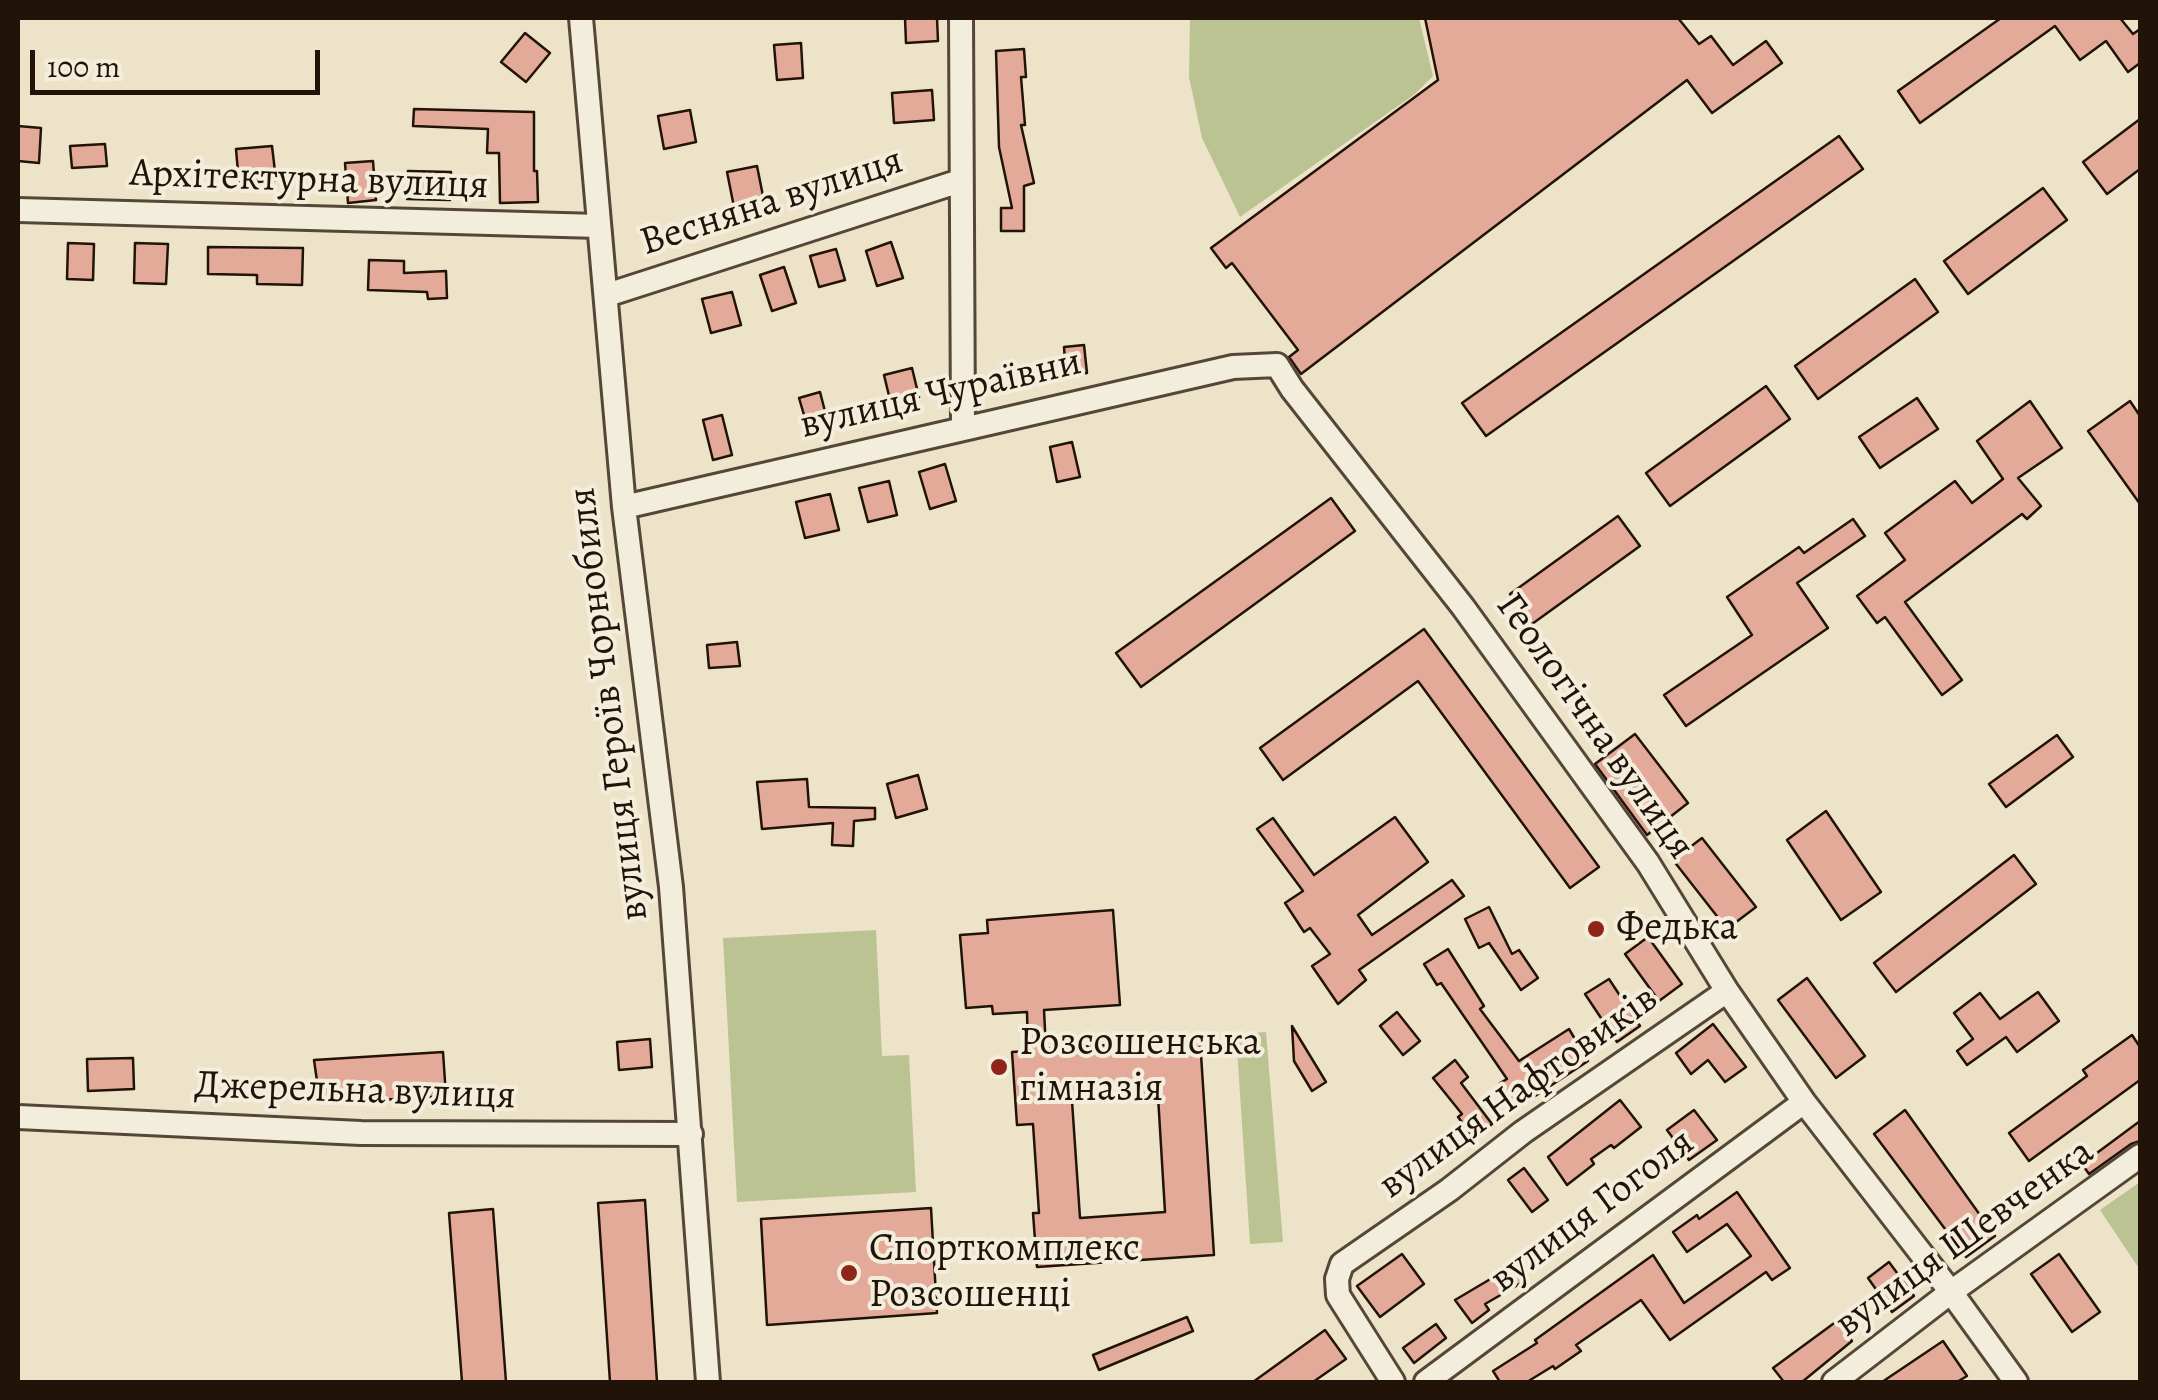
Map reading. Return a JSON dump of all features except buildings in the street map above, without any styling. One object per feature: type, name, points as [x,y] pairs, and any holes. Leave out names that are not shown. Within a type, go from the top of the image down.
[{"type":"street","name":"вулиця Героїв Чорнобиля","points":[[581,18],[624,507],[671,887],[708,1382]]},
{"type":"street","name":"Весняна вулиця","points":[[960,18],[963,427]]},
{"type":"street","name":"Весняна вулиця","points":[[607,296],[960,181]]},
{"type":"street","name":"Архітектурна вулиця","points":[[18,210],[599,226]]},
{"type":"street","name":"вулиця Чураївни","points":[[624,507],[1233,367],[1278,365]]},
{"type":"street","name":"Геологічна вулиця","points":[[1278,365],[1292,389],[1463,607],[1648,863],[1727,990],[1804,1102],[2016,1382]]},
{"type":"street","name":"вулиця Нафтовиків","points":[[1392,1382],[1338,1295],[1337,1278],[1342,1264],[1727,990]]},
{"type":"street","name":"вулиця Гоголя","points":[[1426,1382],[1804,1102]]},
{"type":"street","name":"Джерельна вулиця","points":[[18,1118],[360,1133],[690,1134]]},
{"type":"street","name":"вулиця Шевченка","points":[[1834,1382],[2140,1156]]},
{"type":"green space","points":[[1190,18],[1419,18],[1433,76],[1415,94],[1240,217],[1202,138],[1189,77]]},
{"type":"green space","points":[[876,930],[882,1056],[909,1055],[916,1192],[737,1202],[723,938]]},
{"type":"green space","points":[[1266,1032],[1283,1242],[1250,1244],[1236,1034]]},
{"type":"green space","points":[[2140,1182],[2140,1270],[2100,1210]]},
{"type":"place","name":"Федька","points":[[1596,929]]},
{"type":"place","name":"Розсошенська гімназія","points":[[999,1067]]},
{"type":"place","name":"Спорткомплекс Розсошенці","points":[[849,1273]]}]
